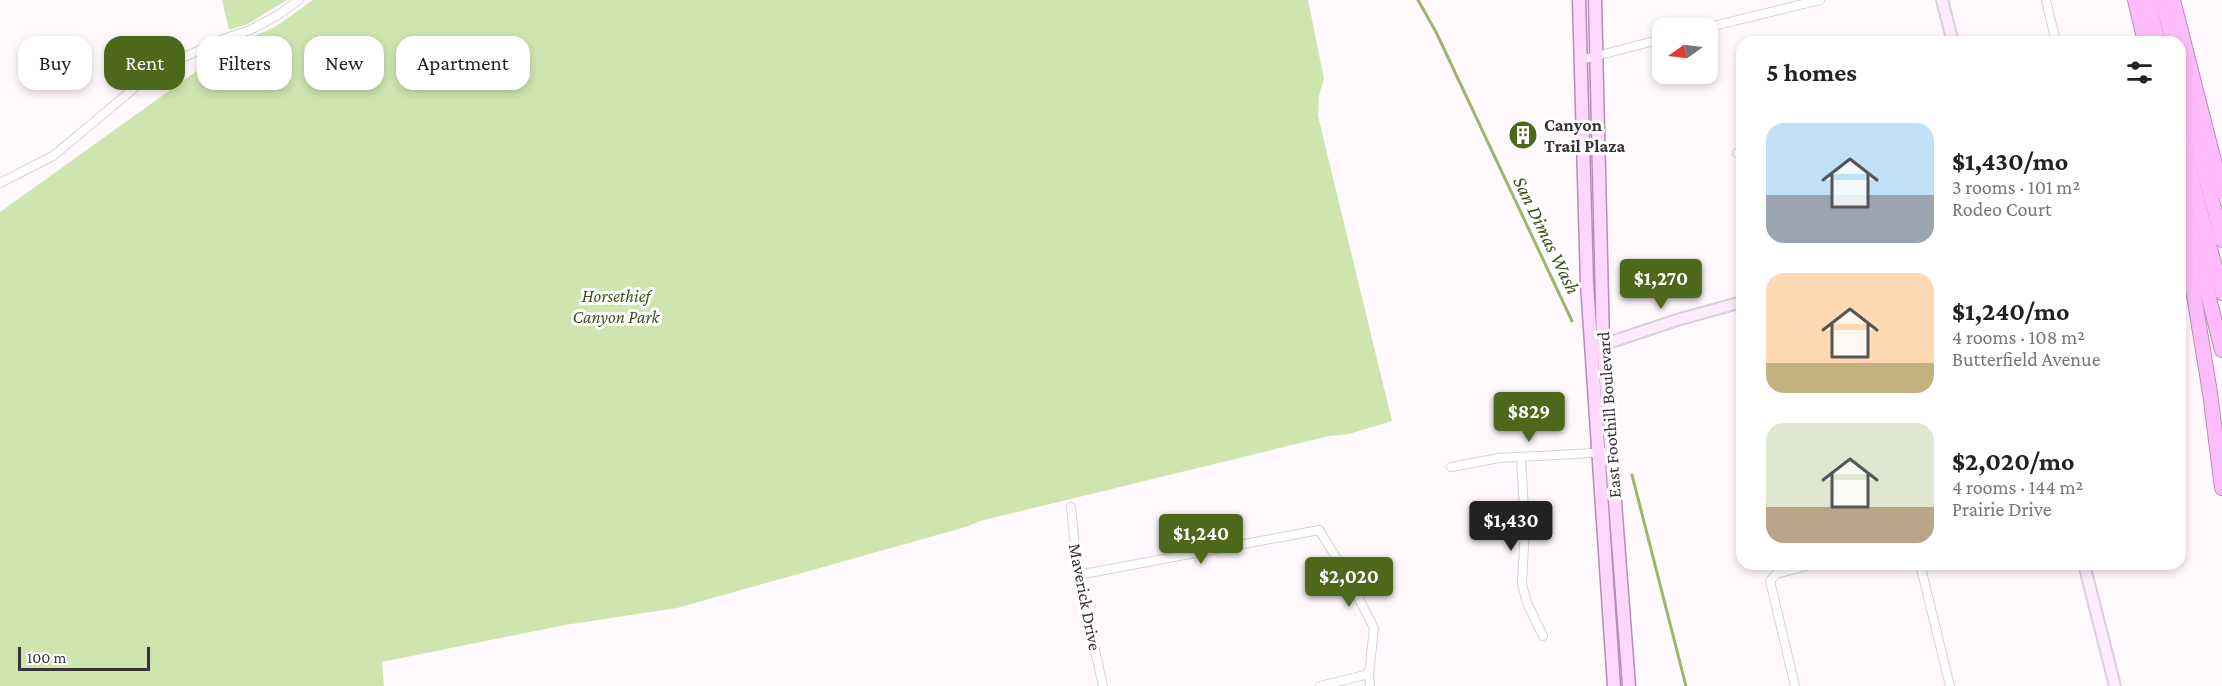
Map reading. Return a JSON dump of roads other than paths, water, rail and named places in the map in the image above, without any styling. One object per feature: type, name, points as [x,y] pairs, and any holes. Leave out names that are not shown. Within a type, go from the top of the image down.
[{"type":"highway","points":[[2134,0],[2143,36]]},
{"type":"highway","points":[[2148,0],[2157,36]]},
{"type":"highway","points":[[2162,0],[2171,36]]},
{"type":"highway","points":[[2173,0],[2181,36]]},
{"type":"highway","points":[[2186,59],[2209,164],[2200,210],[2192,230],[2193,289],[2210,393],[2222,488]]},
{"type":"highway","points":[[2186,89],[2209,164],[2222,192]]},
{"type":"highway","points":[[2186,155],[2222,293]]},
{"type":"highway","points":[[2186,189],[2222,240]]},
{"type":"highway","points":[[2192,230],[2222,350]]},
{"type":"highway","points":[[2217,328],[2222,309]]},
{"type":"main road","name":"East Foothill Boulevard","points":[[1579,0],[1584,207],[1591,349],[1614,686]]},
{"type":"main road","name":"East Foothill Boulevard","points":[[1595,0],[1603,344],[1629,686]]},
{"type":"main road","points":[[1942,0],[1951,36]]},
{"type":"main road","points":[[2186,191],[2222,182]]},
{"type":"main road","points":[[1591,349],[1686,317],[1736,304]]},
{"type":"main road","points":[[2086,570],[2115,686]]},
{"type":"street","points":[[1,182],[53,156],[138,85],[176,61],[250,30],[278,15],[299,0]]},
{"type":"street","points":[[1718,25],[1820,0]]},
{"type":"street","points":[[2046,0],[2055,36]]},
{"type":"street","points":[[1581,60],[1652,42]]},
{"type":"street","points":[[1451,466],[1521,457],[1610,452]]},
{"type":"street","points":[[1521,457],[1525,527],[1522,584],[1527,603],[1543,636]]},
{"type":"street","name":"Maverick Drive","points":[[1071,507],[1078,575],[1103,686]]},
{"type":"street","points":[[1078,575],[1319,530],[1344,570],[1374,628],[1369,674],[1371,686]]},
{"type":"street","points":[[1791,570],[1776,574],[1770,581],[1795,686]]},
{"type":"street","points":[[1921,570],[1950,686]]},
{"type":"street","points":[[1320,686],[1369,674]]},
{"type":"waterway","name":"San Dimas Wash","points":[[1418,0],[1436,32],[1572,321]]},
{"type":"waterway","name":"San Dimas Wash","points":[[1632,475],[1686,686]]},
{"type":"place","name":"Canyon Trail Plaza","points":[[1523,135]]},
{"type":"park label","name":"Horsethief Canyon Park","points":[[616,306]]}]
